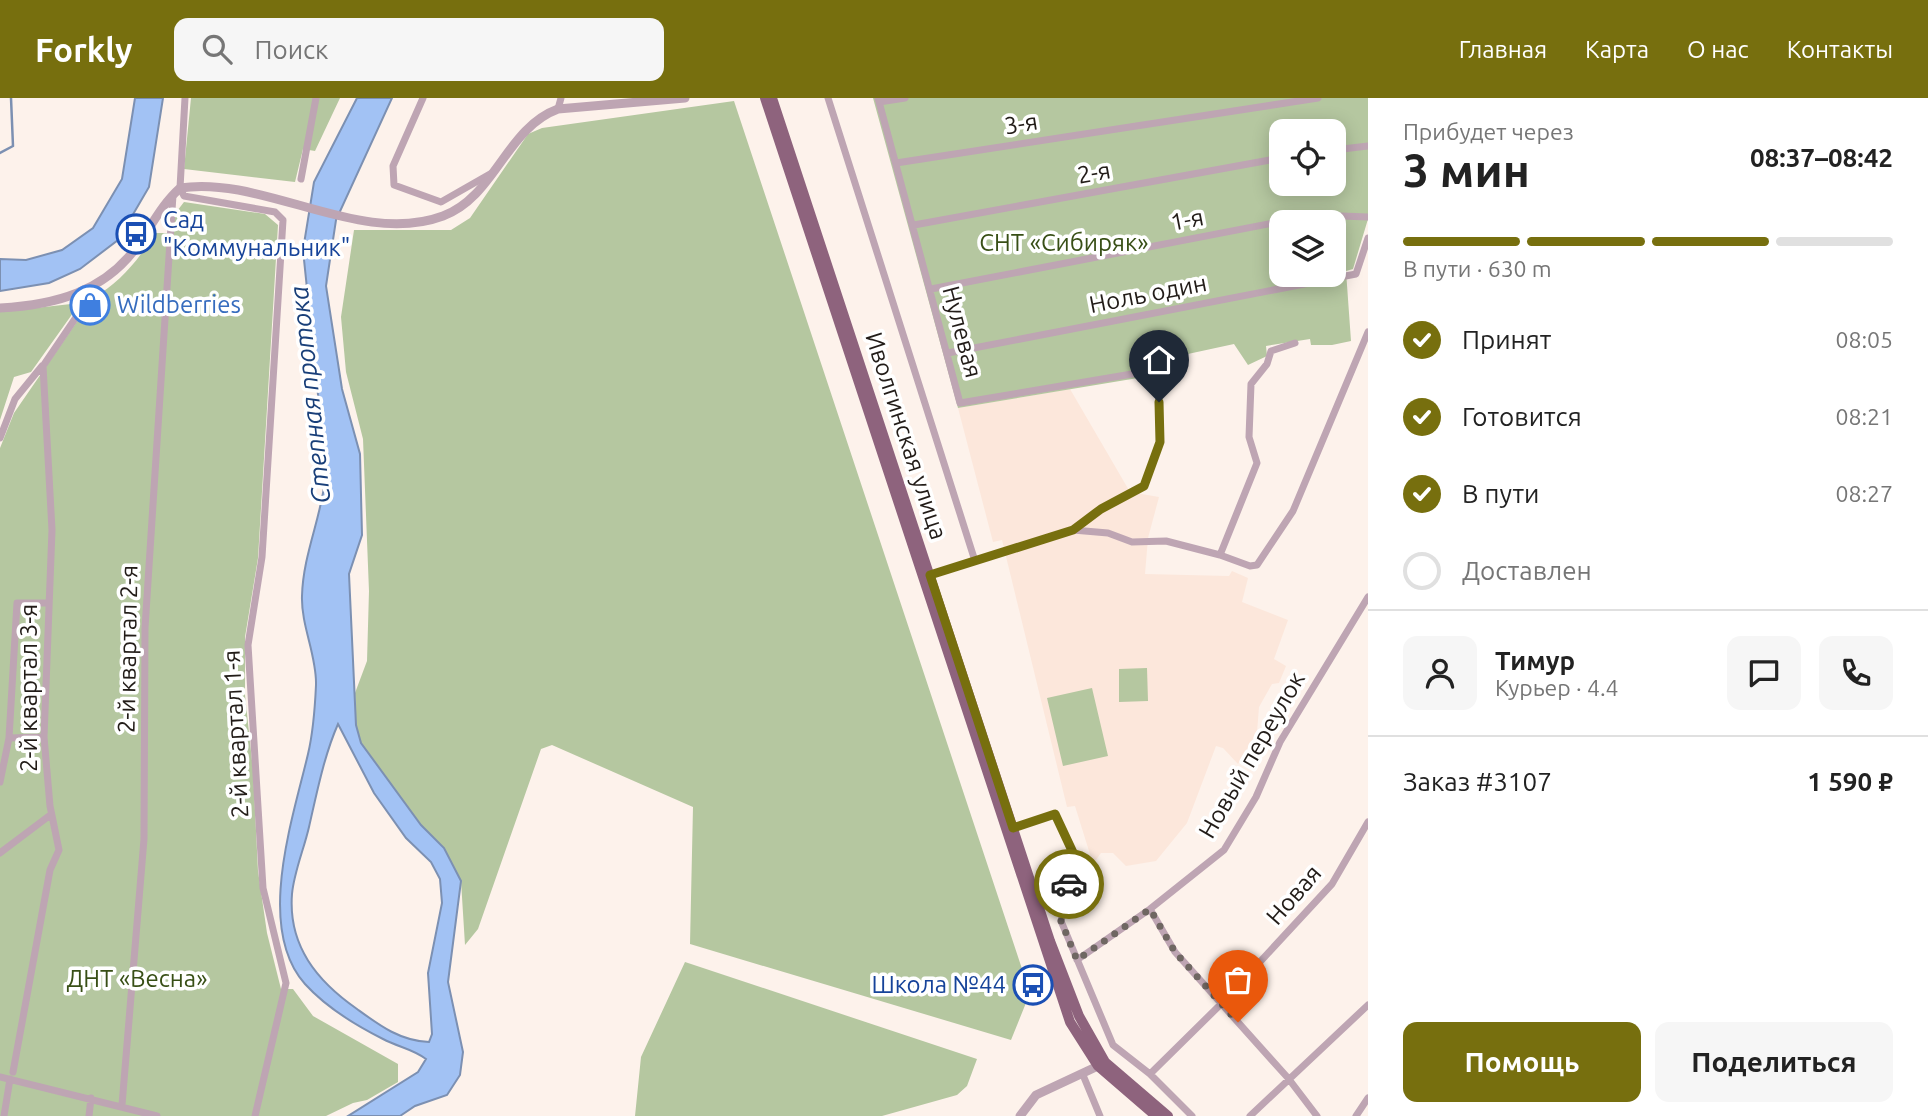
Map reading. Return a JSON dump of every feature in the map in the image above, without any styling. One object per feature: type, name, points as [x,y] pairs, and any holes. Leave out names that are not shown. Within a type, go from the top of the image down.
[{"type":"main road","name":"Иволгинская улица","points":[[765,98],[1042,944],[1070,1021],[1098,1066],[1156,1116]]},
{"type":"main road","name":"Иволгинская улица","points":[[772,98],[1050,941],[1079,1016],[1105,1062],[1168,1116]]},
{"type":"street","name":"2-й квартал 2-я","points":[[122,1105],[145,839],[145,628],[185,98]]},
{"type":"street","points":[[301,179],[316,98]]},
{"type":"street","points":[[423,98],[393,166],[394,185],[442,202],[493,172]]},
{"type":"street","points":[[558,109],[561,98]]},
{"type":"street","points":[[0,308],[64,299],[90,290],[118,268],[134,250],[177,191],[194,186],[243,192],[385,223],[428,221],[467,204],[535,122],[558,109],[685,98]]},
{"type":"street","points":[[828,98],[975,561]]},
{"type":"street","points":[[878,100],[905,98]]},
{"type":"street","name":"3-я","points":[[896,163],[1318,98]]},
{"type":"street","name":"Нулевая","points":[[878,100],[960,402],[1138,373]]},
{"type":"street","points":[[1346,149],[1368,146]]},
{"type":"street","name":"2-я","points":[[914,225],[1269,160]]},
{"type":"street","name":"2-й квартал 1-я","points":[[177,191],[184,196],[275,212],[282,220],[262,557],[248,645],[264,888],[286,983],[255,1116]]},
{"type":"street","name":"1-я","points":[[931,289],[1315,215],[1368,217]]},
{"type":"street","name":"Ноль один","points":[[948,353],[1356,274],[1368,238]]},
{"type":"street","points":[[0,438],[15,399],[43,366],[81,310],[90,290]]},
{"type":"street","points":[[1073,530],[1108,533],[1132,542],[1166,541],[1250,566],[1261,561],[1293,511],[1368,332]]},
{"type":"street","points":[[1220,555],[1257,463],[1249,437],[1251,384],[1267,365],[1271,351],[1295,343]]},
{"type":"street","name":"2-й квартал 3-я","points":[[4,1116],[50,870],[59,850],[50,806],[44,737],[52,530],[43,366]]},
{"type":"street","points":[[930,575],[1073,530],[1101,509],[1144,486],[1160,442],[1158,383]]},
{"type":"street","name":"Новый переулок","points":[[1077,960],[1150,909],[1224,850],[1256,797],[1280,742],[1368,597]]},
{"type":"street","name":"2-й квартал 3-я","points":[[0,782],[9,738],[17,603],[47,603]]},
{"type":"street","points":[[9,738],[44,737]]},
{"type":"street","points":[[1013,828],[1055,814],[1076,859],[1061,921],[1113,1045],[1150,1074],[1192,1116]]},
{"type":"street","points":[[0,853],[49,816]]},
{"type":"street","name":"Новая","points":[[1150,1074],[1221,1004],[1332,884],[1368,822]]},
{"type":"street","points":[[1150,909],[1175,952],[1288,1078],[1317,1116]]},
{"type":"street","points":[[1250,1116],[1368,1005]]},
{"type":"street","points":[[1020,1116],[1036,1095],[1098,1066]]},
{"type":"street","points":[[1126,1080],[1137,1066]]},
{"type":"street","points":[[1083,1075],[1100,1116]]},
{"type":"street","points":[[0,1077],[11,1076],[158,1116]]},
{"type":"street","points":[[89,1116],[91,1098]]},
{"type":"street","points":[[1356,1116],[1368,1098]]},
{"type":"shaded area","points":[[1070,389],[1130,492],[1159,497],[1148,538],[1145,574],[1229,576],[1232,571],[1248,578],[1242,602],[1288,620],[1274,659],[1286,666],[1279,683],[1272,684],[1259,707],[1257,732],[1238,764],[1223,748],[1216,746],[1187,823],[1156,861],[1126,866],[1113,853],[1101,853],[1093,864],[1075,806],[1067,807],[1002,540],[993,542],[958,408]]},
{"type":"green space","points":[[191,98],[340,98],[315,151],[303,149],[295,182],[184,169]]},
{"type":"green space","name":"СНТ «Сибиряк»","points":[[873,98],[1368,98],[1368,219],[1353,269],[1346,271],[1351,341],[1311,345],[1310,339],[1266,346],[1267,356],[1248,365],[1234,344],[1174,357],[1168,373],[958,408]]},
{"type":"green space","points":[[734,101],[1030,993],[1011,1040],[690,944],[693,807],[552,745],[541,749],[478,929],[465,945],[461,881],[444,848],[421,825],[361,743],[356,725],[355,693],[367,661],[369,591],[363,439],[346,372],[341,317],[354,230],[451,230],[470,218],[528,134],[542,128]]},
{"type":"green space","name":"ДНТ «Весна»","points":[[184,202],[265,214],[278,225],[258,558],[245,637],[245,695],[253,770],[258,871],[267,933],[281,989],[293,989],[313,1016],[398,1064],[398,1082],[367,1100],[353,1103],[326,1116],[0,1116],[0,448],[14,413],[94,297],[129,269],[155,233],[173,233],[174,215]]},
{"type":"green space","points":[[71,304],[81,310],[73,313],[31,372],[14,377],[0,420],[0,312]]},
{"type":"green space","points":[[1147,668],[1148,701],[1119,702],[1119,669]]},
{"type":"green space","points":[[1092,688],[1108,756],[1063,766],[1047,698]]},
{"type":"green space","points":[[685,962],[977,1059],[967,1086],[957,1095],[882,1116],[635,1116],[641,1057]]},
{"type":"water","points":[[135,98],[163,98],[149,187],[118,240],[80,269],[49,283],[0,291],[0,259],[26,260],[62,250],[93,228],[122,179]]},
{"type":"water","points":[[357,98],[392,98],[336,220],[326,286],[342,389],[360,454],[362,535],[349,574],[356,725],[361,743],[421,825],[444,848],[461,881],[448,982],[463,1052],[460,1075],[447,1095],[415,1106],[400,1116],[348,1116],[418,1072],[426,1059],[363,1028],[322,1000],[305,984],[290,961],[282,933],[282,872],[310,746],[316,693],[316,674],[302,607],[303,580],[326,472],[303,250],[314,182]],"holes":[[[338,724],[374,793],[406,838],[431,862],[440,879],[442,903],[428,973],[432,1034],[429,1042],[409,1039],[390,1031],[329,987],[308,960],[295,930],[292,913],[295,877],[325,761]]]},
{"type":"waterway","points":[[0,153],[13,146],[11,98]]},
{"type":"way so far","points":[[1069,884],[1061,921],[1077,960],[1150,909],[1175,952],[1238,1022]]},
{"type":"place","name":"Сад \"Коммунальник\"","points":[[136,234]]},
{"type":"place","name":"Wildberries","points":[[90,305]]},
{"type":"place","name":"Школа №44","points":[[1033,985]]},
{"type":"route","points":[[1069,884],[1076,859],[1055,814],[1013,828],[930,575],[1073,530],[1101,509],[1144,486],[1152,471],[1160,442],[1159,402]]},
{"type":"water label","name":"Степная протока","points":[[310,395]]}]
